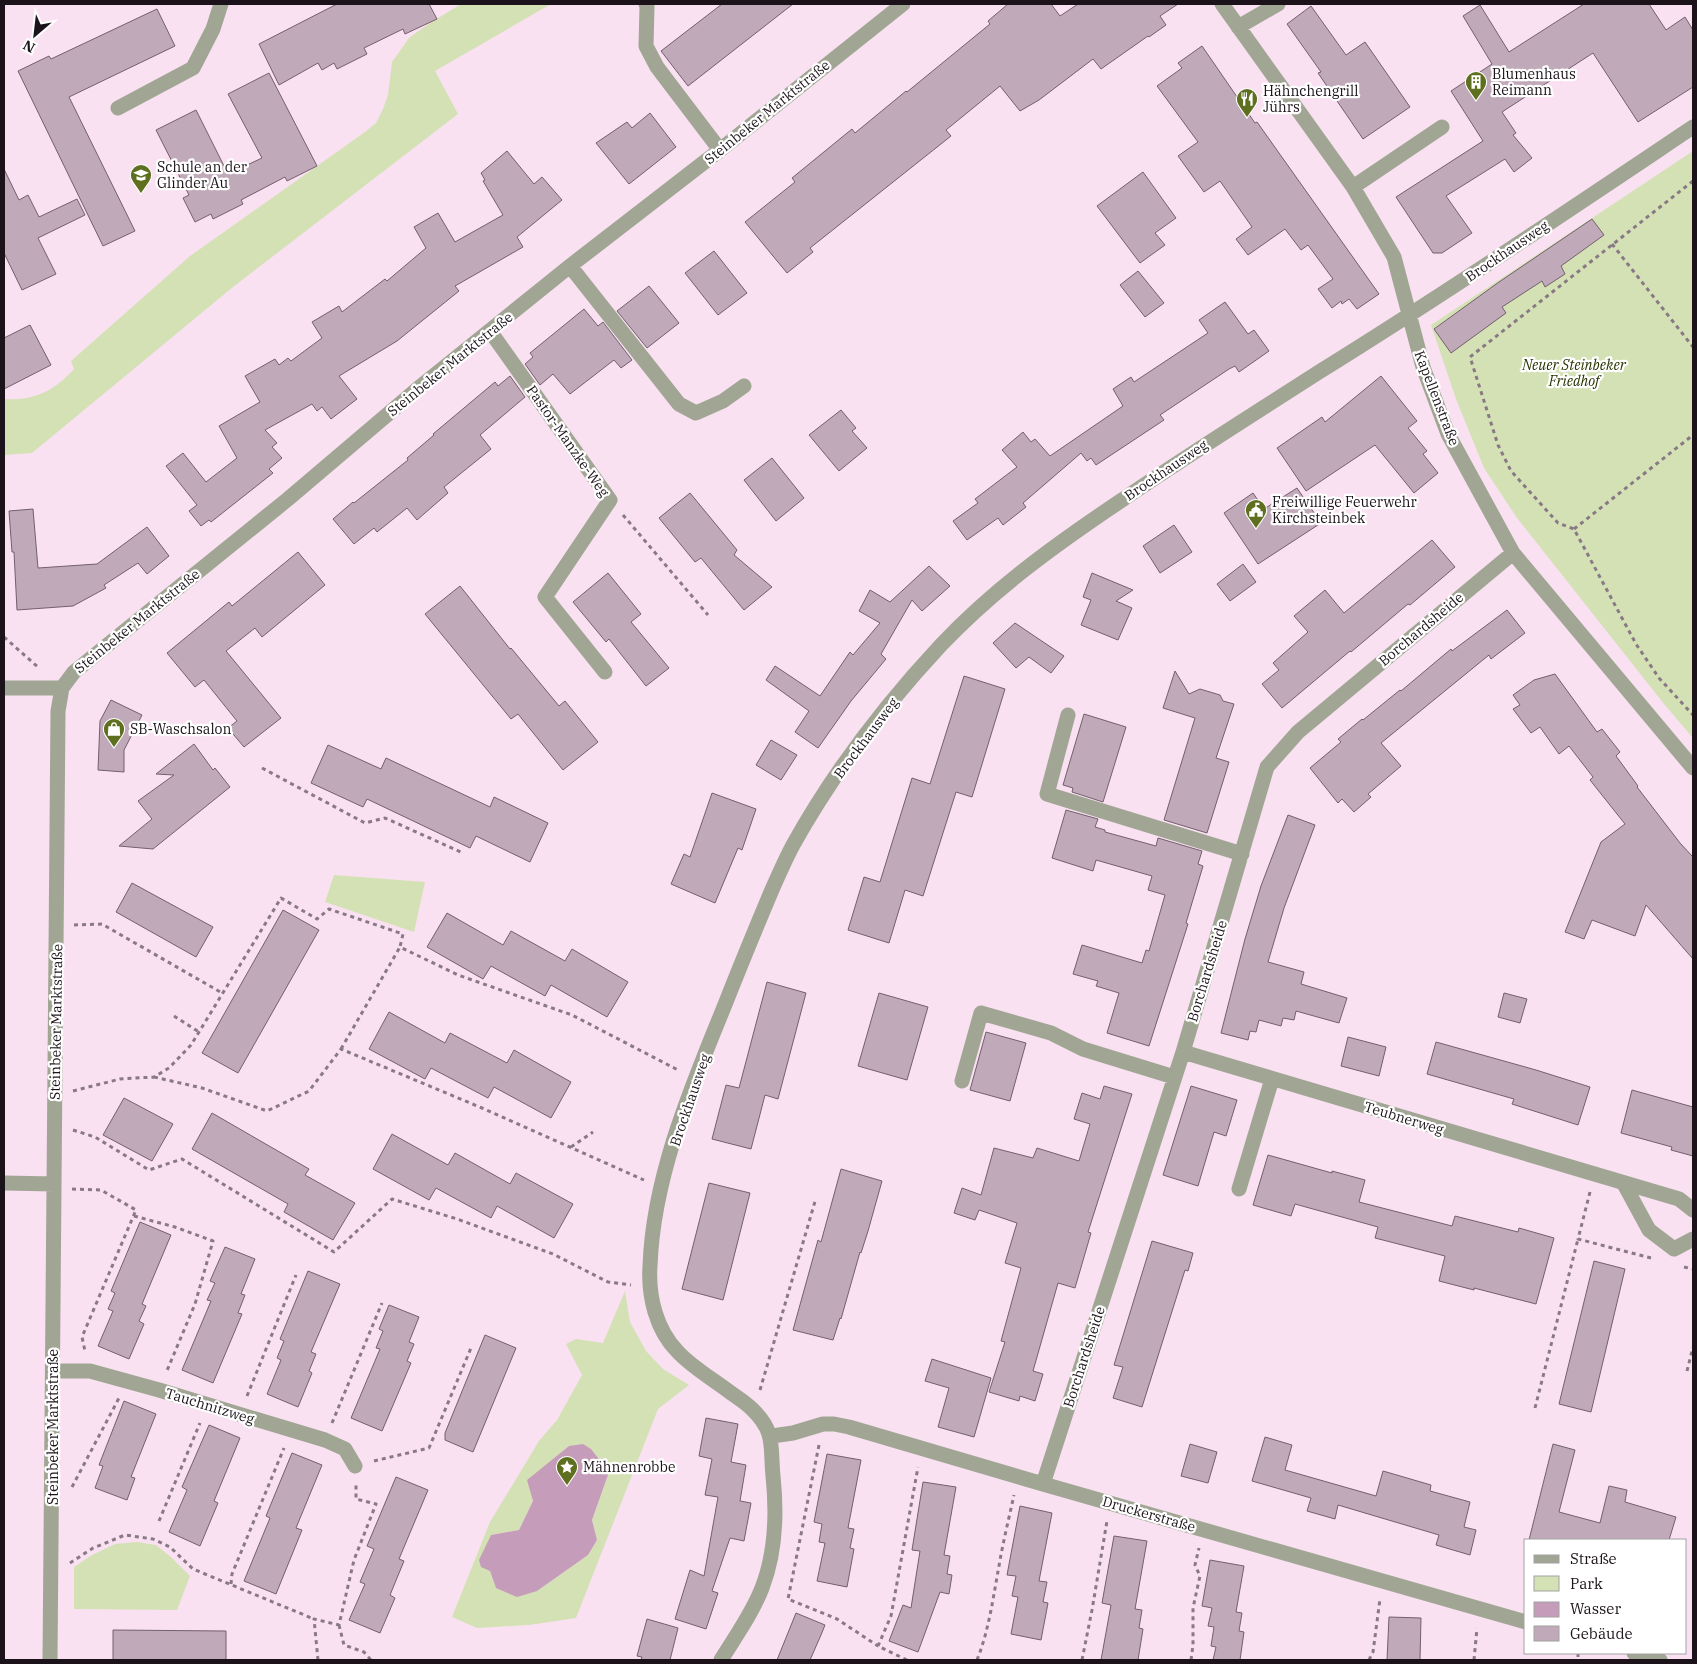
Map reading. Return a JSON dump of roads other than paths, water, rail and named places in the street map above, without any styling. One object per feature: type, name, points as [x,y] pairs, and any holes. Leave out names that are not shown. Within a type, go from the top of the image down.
[{"type":"street","points":[[118,108],[193,68],[212,29],[221,4]]},
{"type":"street","points":[[646,4],[646,46],[657,66],[720,150]]},
{"type":"street","name":"Steinbeker Marktstraße","points":[[50,1660],[58,711],[62,688],[74,672],[288,500],[421,386],[903,4]]},
{"type":"street","name":"Kapellenstraße","points":[[1222,4],[1353,187],[1394,257],[1422,367],[1448,434],[1513,553],[1693,768]]},
{"type":"street","points":[[1238,27],[1278,4]]},
{"type":"street","points":[[1353,187],[1442,127]]},
{"type":"street","name":"Brockhausweg","points":[[772,1436],[754,1411],[678,1352],[664,1334],[654,1313],[649,1273],[652,1232],[661,1187],[695,1079],[759,920],[790,850],[817,804],[853,752],[893,701],[941,646],[992,596],[1053,546],[1183,458],[1410,315],[1693,127]]},
{"type":"street","points":[[570,266],[679,404],[696,414],[723,401],[744,386]]},
{"type":"street","name":"Pastor-Manzke-Weg","points":[[490,330],[610,500],[544,597],[605,672]]},
{"type":"street","name":"Borchardsheide","points":[[1043,1484],[1183,1052],[1267,767],[1298,732],[1513,553]]},
{"type":"street","points":[[4,688],[62,688]]},
{"type":"street","points":[[1068,715],[1046,794],[1242,854]]},
{"type":"street","points":[[962,1081],[981,1013],[1051,1033],[1083,1049],[1174,1077]]},
{"type":"street","name":"Teubnerweg","points":[[1183,1052],[1679,1199],[1693,1210]]},
{"type":"street","points":[[1239,1189],[1272,1079]]},
{"type":"street","points":[[6,1183],[53,1186]]},
{"type":"street","points":[[1624,1184],[1650,1230],[1674,1249],[1693,1239]]},
{"type":"street","name":"Tauchnitzweg","points":[[53,1371],[90,1371],[325,1440],[345,1449],[356,1466]]},
{"type":"street","name":"Druckerstraße","points":[[772,1436],[793,1433],[823,1424],[849,1427],[1524,1621]]},
{"type":"street","points":[[721,1660],[753,1608],[768,1568],[774,1539],[776,1505],[772,1436]]},
{"type":"street","points":[[1638,1654],[1660,1660]]},
{"type":"water","points":[[583,1444],[591,1449],[609,1472],[592,1520],[597,1540],[588,1555],[537,1591],[517,1597],[496,1588],[490,1571],[481,1567],[479,1560],[491,1535],[519,1530],[533,1501],[527,1480],[569,1446]]},
{"type":"place","name":"Blumenhaus Reimann","points":[[1476,101]]},
{"type":"place","name":"Hähnchengrill Jührs","points":[[1247,118]]},
{"type":"place","name":"Schule an der Glinder Au","points":[[141,194]]},
{"type":"place","name":"Freiwillige Feuerwehr Kirchsteinbek","points":[[1256,529]]},
{"type":"place","name":"SB-Waschsalon","points":[[114,748]]},
{"type":"place","name":"Mähnenrobbe","points":[[567,1486]]},
{"type":"park label","name":"Neuer Steinbeker Friedhof","points":[[1574,374]]}]
